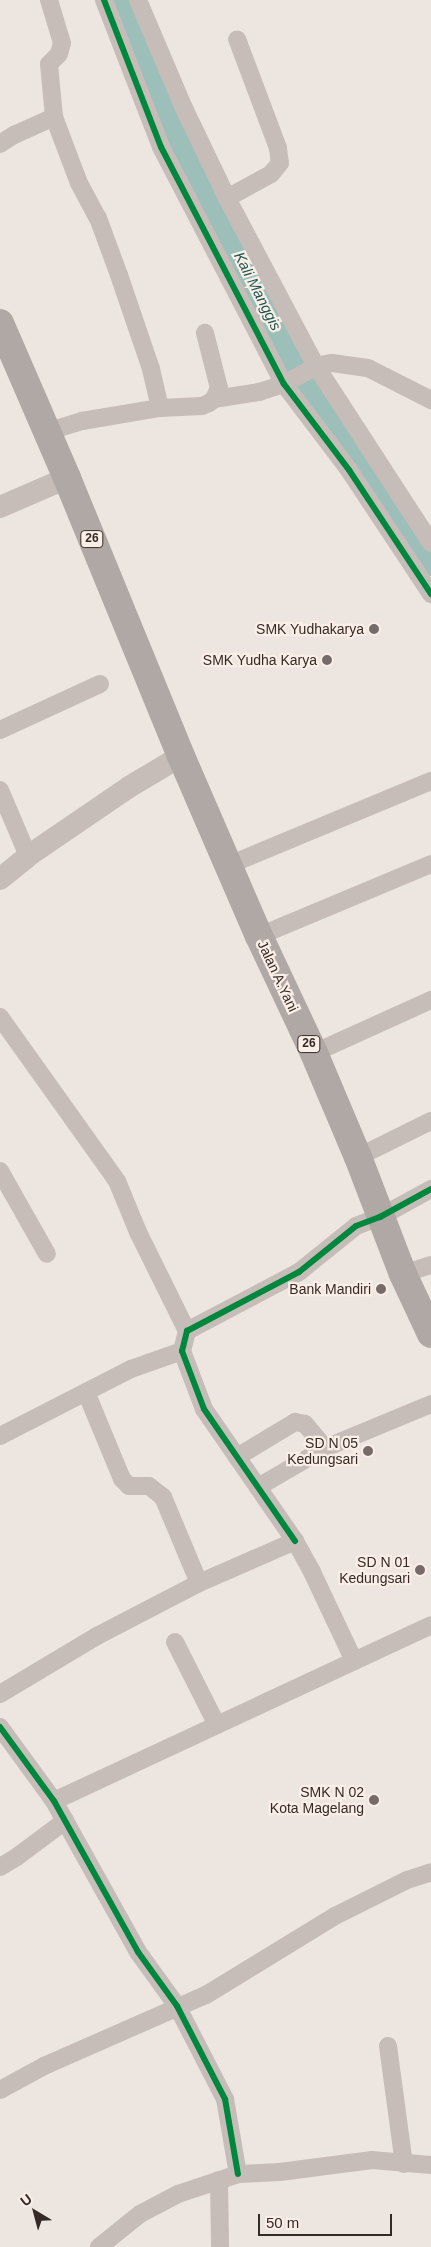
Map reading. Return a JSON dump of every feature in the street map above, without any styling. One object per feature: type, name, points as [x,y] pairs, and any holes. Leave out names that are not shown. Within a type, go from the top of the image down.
[{"type":"highway","name":"26","points":[[0,323],[67,478],[181,756]]},
{"type":"highway","name":"Jalan A.Yani","points":[[181,756],[259,936],[314,1053],[358,1157],[403,1274],[431,1334]]},
{"type":"street","points":[[49,0],[62,43],[58,54],[49,64],[54,117],[79,183],[98,218],[119,275],[151,370],[160,408]]},
{"type":"street","points":[[104,0],[161,146],[286,383],[348,470],[431,594]]},
{"type":"street","points":[[138,0],[183,106],[313,368],[431,543]]},
{"type":"street","points":[[227,198],[271,174],[280,162],[278,148],[237,39]]},
{"type":"street","points":[[0,144],[14,134],[54,117]]},
{"type":"street","points":[[205,333],[219,388],[214,399]]},
{"type":"street","points":[[46,432],[82,421],[160,408],[202,406],[214,399],[259,392],[286,383],[313,368],[332,363],[368,368],[431,400]]},
{"type":"street","points":[[0,507],[67,478]]},
{"type":"street","points":[[0,730],[100,684]]},
{"type":"street","points":[[0,880],[28,856],[129,787],[181,756]]},
{"type":"street","points":[[229,865],[431,781]]},
{"type":"street","points":[[0,790],[28,856]]},
{"type":"street","points":[[259,936],[431,864]]},
{"type":"street","points":[[314,1053],[431,1000]]},
{"type":"street","points":[[0,1017],[116,1181],[138,1232],[187,1331],[182,1351],[204,1409],[295,1541],[312,1572],[354,1661]]},
{"type":"street","points":[[358,1157],[431,1121]]},
{"type":"street","points":[[0,1171],[47,1254]]},
{"type":"street","points":[[187,1331],[299,1272],[350,1230],[380,1217],[431,1189]]},
{"type":"street","points":[[403,1274],[431,1265]]},
{"type":"street","points":[[0,1436],[131,1369],[182,1351]]},
{"type":"street","points":[[86,1392],[122,1479],[129,1486],[149,1486],[163,1497],[199,1583]]},
{"type":"street","points":[[258,1487],[325,1448],[431,1404]]},
{"type":"street","points":[[237,1457],[295,1422],[305,1424],[325,1448]]},
{"type":"street","points":[[0,1694],[97,1636],[199,1583],[295,1541]]},
{"type":"street","points":[[54,1801],[431,1624]]},
{"type":"street","points":[[176,1642],[217,1725]]},
{"type":"street","points":[[0,1727],[54,1801],[138,1952],[177,2006],[225,2099],[238,2174]]},
{"type":"street","points":[[0,1867],[65,1821]]},
{"type":"street","points":[[0,2090],[44,2066],[177,2006],[206,1995],[335,1916],[407,1880],[431,1872]]},
{"type":"street","points":[[388,2046],[404,2164]]},
{"type":"street","points":[[99,2247],[140,2214],[178,2194],[238,2174],[280,2172],[372,2160],[431,2165]]},
{"type":"street","points":[[219,2180],[220,2247]]},
{"type":"waterway","name":"Kali Manggis","points":[[126,0],[168,117],[284,342],[431,560]]},
{"type":"cycle path","points":[[104,0],[161,147],[284,384],[349,470],[431,594]]},
{"type":"cycle path","points":[[295,1541],[204,1409],[182,1351],[187,1331],[299,1272],[356,1226],[380,1217],[431,1189]]},
{"type":"cycle path","points":[[0,1727],[54,1801],[138,1952],[177,2006],[225,2099],[238,2174]]},
{"type":"place","name":"SMK Yudhakarya","points":[[374,629]]},
{"type":"place","name":"SMK Yudha Karya","points":[[327,660]]},
{"type":"place","name":"Bank Mandiri","points":[[381,1289]]},
{"type":"place","name":"SD N 05 Kedungsari","points":[[368,1451]]},
{"type":"place","name":"SD N 01 Kedungsari","points":[[420,1570]]},
{"type":"place","name":"SMK N 02 Kota Magelang","points":[[374,1800]]}]
